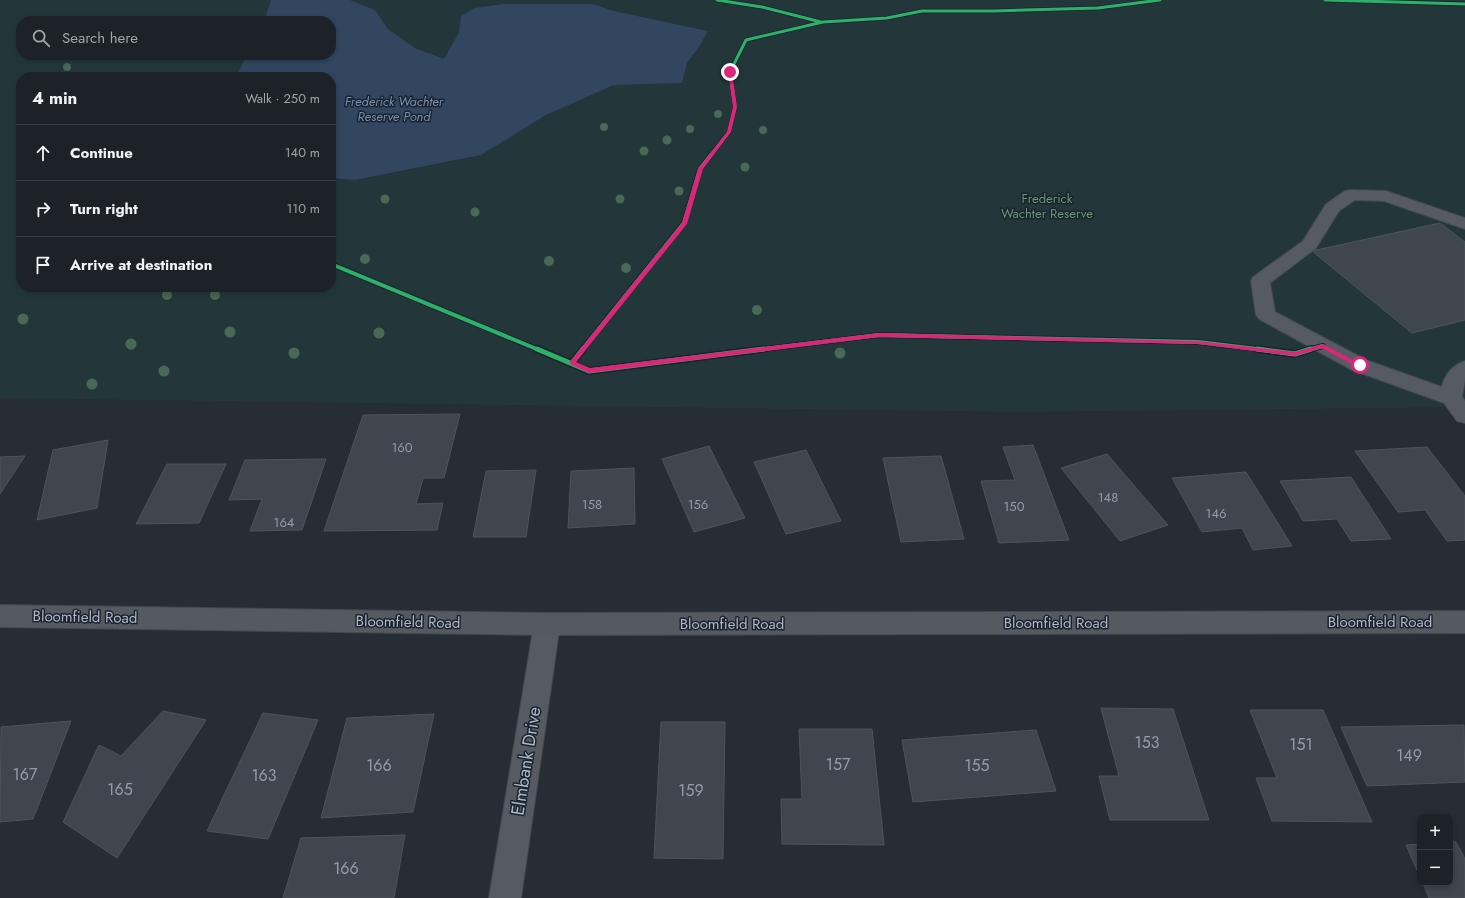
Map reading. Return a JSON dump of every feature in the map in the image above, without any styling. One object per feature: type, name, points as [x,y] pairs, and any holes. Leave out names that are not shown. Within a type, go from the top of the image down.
[{"type":"street","points":[[1465,224],[1386,196],[1351,195],[1332,208],[1310,244],[1260,281],[1266,315],[1360,365],[1451,398],[1465,416]]},
{"type":"street","points":[[1451,398],[1454,379],[1465,368]]},
{"type":"street","name":"Bloomfield Road","points":[[0,616],[547,624],[1465,622]]},
{"type":"street","name":"Elmbank Drive","points":[[505,898],[547,624]]},
{"type":"green space","name":"Frederick Wachter Reserve","points":[[0,0],[271,0],[266,16],[16,16],[16,60],[244,60],[238,72],[16,72],[16,292],[336,292],[336,178],[355,180],[481,155],[546,115],[614,85],[682,83],[687,63],[699,47],[708,31],[614,11],[593,4],[503,4],[474,8],[461,16],[459,32],[444,59],[415,48],[388,29],[375,10],[350,0],[1465,0],[1465,407],[1019,412],[0,398]]},
{"type":"water","name":"Frederick Wachter Reserve Pond","points":[[271,0],[350,0],[375,10],[388,29],[415,48],[444,59],[459,32],[461,16],[474,8],[503,4],[593,4],[614,11],[708,31],[699,47],[687,63],[682,83],[614,85],[546,115],[481,155],[355,180],[336,178],[336,72],[238,72],[244,60],[336,60],[336,16],[266,16]]},
{"type":"building","points":[[1440,223],[1465,242],[1465,320],[1412,333],[1312,251]]},
{"type":"building","points":[[460,414],[444,478],[423,478],[416,504],[443,503],[437,530],[324,531],[363,415]]},
{"type":"building","points":[[108,440],[97,508],[37,520],[53,450]]},
{"type":"building","points":[[1033,445],[1069,540],[999,543],[981,481],[1015,480],[1003,447]]},
{"type":"building","points":[[709,446],[745,518],[694,532],[662,459]]},
{"type":"building","points":[[1427,447],[1465,496],[1465,540],[1447,541],[1425,510],[1398,512],[1355,451]]},
{"type":"building","points":[[806,450],[841,521],[786,534],[754,462]]},
{"type":"building","points":[[1107,454],[1168,525],[1120,541],[1061,468]]},
{"type":"building","points":[[25,456],[0,494],[0,457]]},
{"type":"building","points":[[941,456],[964,539],[901,542],[883,458]]},
{"type":"building","points":[[326,459],[302,530],[250,531],[262,499],[229,500],[245,460]]},
{"type":"building","points":[[167,464],[226,464],[199,523],[136,524]]},
{"type":"building","points":[[634,468],[635,524],[568,528],[571,471]]},
{"type":"building","points":[[536,470],[526,537],[473,537],[486,471]]},
{"type":"building","points":[[1246,472],[1292,546],[1253,550],[1242,528],[1202,532],[1172,478]]},
{"type":"building","points":[[1351,477],[1391,539],[1351,541],[1337,519],[1303,521],[1280,481]]},
{"type":"building","points":[[1101,708],[1173,709],[1209,820],[1110,820],[1099,776],[1119,776]]},
{"type":"building","points":[[1250,710],[1323,710],[1372,822],[1272,821],[1256,778],[1277,778]]},
{"type":"building","points":[[163,711],[206,720],[117,858],[63,822],[99,745],[121,756]]},
{"type":"building","points":[[263,713],[318,720],[268,839],[207,831]]},
{"type":"building","points":[[434,714],[413,812],[321,818],[347,718]]},
{"type":"building","points":[[71,721],[33,819],[0,822],[1,727]]},
{"type":"building","points":[[661,722],[725,722],[723,859],[654,858]]},
{"type":"building","points":[[1464,725],[1465,782],[1367,786],[1341,727]]},
{"type":"building","points":[[799,729],[872,729],[884,845],[782,844],[781,799],[802,799]]},
{"type":"building","points":[[1036,730],[1056,791],[913,802],[902,740]]},
{"type":"building","points":[[405,835],[394,898],[283,898],[301,838]]},
{"type":"building","points":[[1453,842],[1456,842],[1465,859],[1465,898],[1429,898],[1424,886],[1453,886]]},
{"type":"building","points":[[1417,844],[1417,870],[1406,845]]},
{"type":"cycle path","points":[[717,0],[762,7],[821,22]]},
{"type":"cycle path","points":[[572,363],[684,223],[700,169],[729,132],[735,107],[730,72],[746,40],[823,22],[887,18],[922,11],[994,11],[1098,8],[1160,0]]},
{"type":"cycle path","points":[[1325,0],[1465,4]]},
{"type":"cycle path","points":[[336,266],[589,371],[879,335],[1198,342],[1295,354],[1323,346]]},
{"type":"route","points":[[730,72],[735,107],[729,132],[700,169],[684,224],[572,363],[589,370],[879,335],[1198,342],[1295,354],[1323,346],[1360,365]]}]
